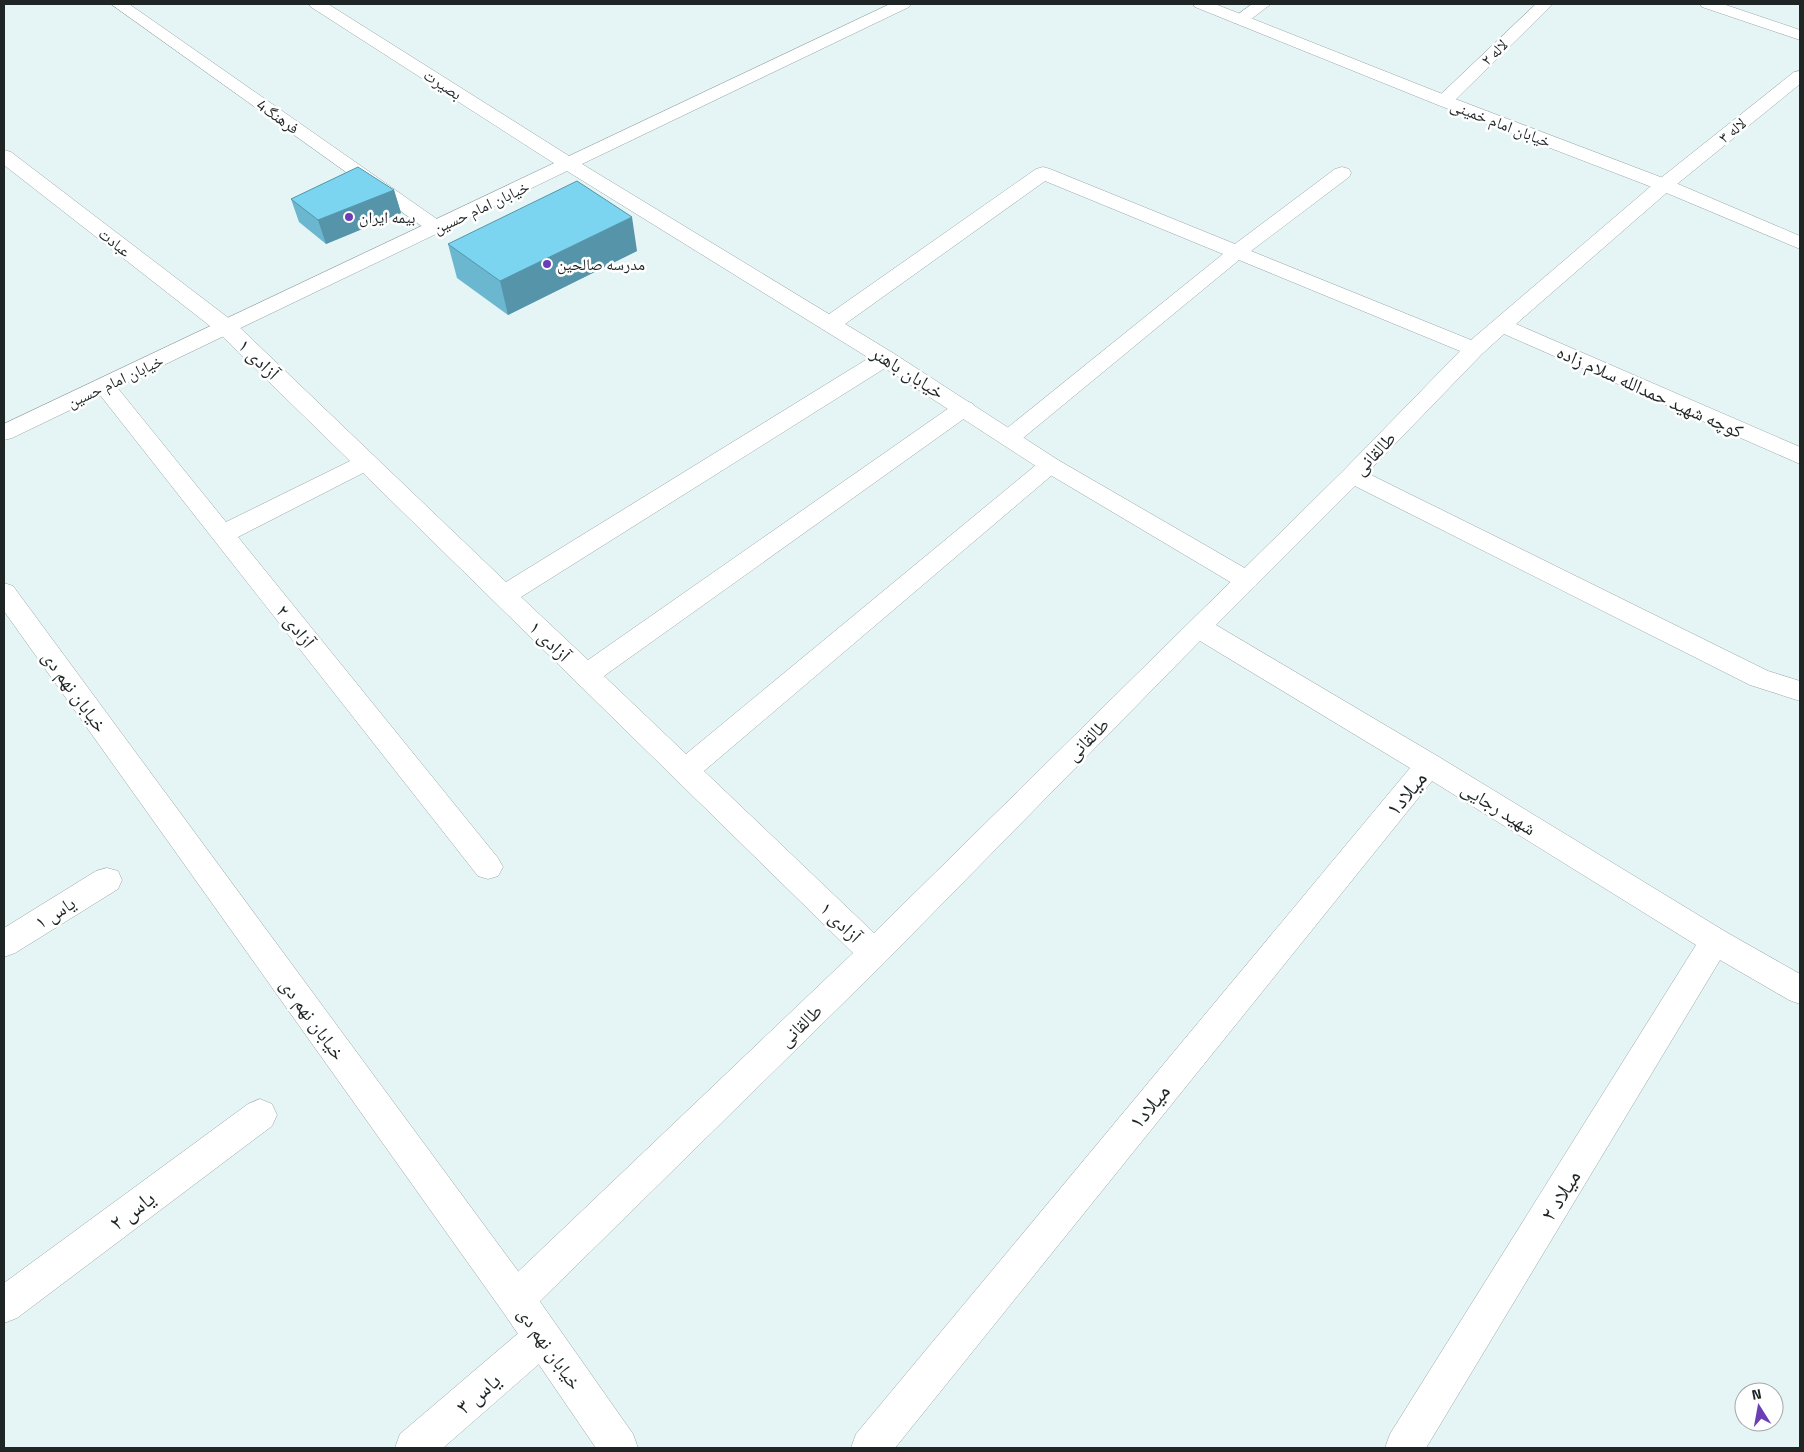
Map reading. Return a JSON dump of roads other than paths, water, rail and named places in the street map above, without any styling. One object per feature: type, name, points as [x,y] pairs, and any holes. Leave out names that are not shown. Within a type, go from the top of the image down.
[{"type":"street","name":"فرهنگ4","points":[[119,4],[437,228]]},
{"type":"street","name":"بصیرت","points":[[317,4],[570,164]]},
{"type":"street","name":"خیابان امام حسین","points":[[4,433],[903,4]]},
{"type":"street","name":"خیابان امام خمینی","points":[[1201,4],[1444,101],[1664,185],[1800,243]]},
{"type":"street","points":[[1240,18],[1263,4]]},
{"type":"street","name":"لاله ۲","points":[[1444,101],[1544,4]]},
{"type":"street","points":[[1708,4],[1800,35]]},
{"type":"street","name":"لاله ۳","points":[[1664,185],[1800,76]]},
{"type":"street","name":"عبادت","points":[[4,156],[227,328]]},
{"type":"street","name":"خیابان باهنر","points":[[570,164],[885,358],[1010,438],[1050,466],[1246,580]]},
{"type":"street","points":[[830,324],[1043,172],[1474,349]]},
{"type":"street","points":[[1010,438],[1237,252],[1342,173]]},
{"type":"street","name":"طالقانی","points":[[516,1299],[874,953],[1352,475],[1474,349],[1664,185]]},
{"type":"street","name":"کوچه شهید حمدالله سلام زاده","points":[[1500,325],[1800,456]]},
{"type":"street","name":"آزادی ۱","points":[[227,328],[684,772],[874,953]]},
{"type":"street","points":[[503,596],[885,358]]},
{"type":"street","name":"آزادی ۲","points":[[104,386],[488,867]]},
{"type":"street","points":[[585,676],[964,408]]},
{"type":"street","points":[[223,534],[365,463]]},
{"type":"street","points":[[684,772],[1050,466]]},
{"type":"street","points":[[1352,475],[1760,678],[1800,691]]},
{"type":"street","name":"خیابان نهم دی","points":[[4,592],[516,1299],[619,1448]]},
{"type":"street","name":"شهید رجایی","points":[[1198,627],[1715,941],[1800,990]]},
{"type":"street","name":"میلاد۱","points":[[870,1448],[1428,765]]},
{"type":"street","name":"یاس ۱","points":[[4,944],[107,880]]},
{"type":"street","name":"میلاد ۲","points":[[1404,1448],[1715,941]]},
{"type":"street","name":"یاس ۲","points":[[4,1305],[260,1115]]},
{"type":"street","name":"یاس ۳","points":[[414,1448],[542,1337]]},
{"type":"place","name":"بیمه ایران","points":[[349,217]]},
{"type":"place","name":"مدرسه صالحین","points":[[547,264]]}]
